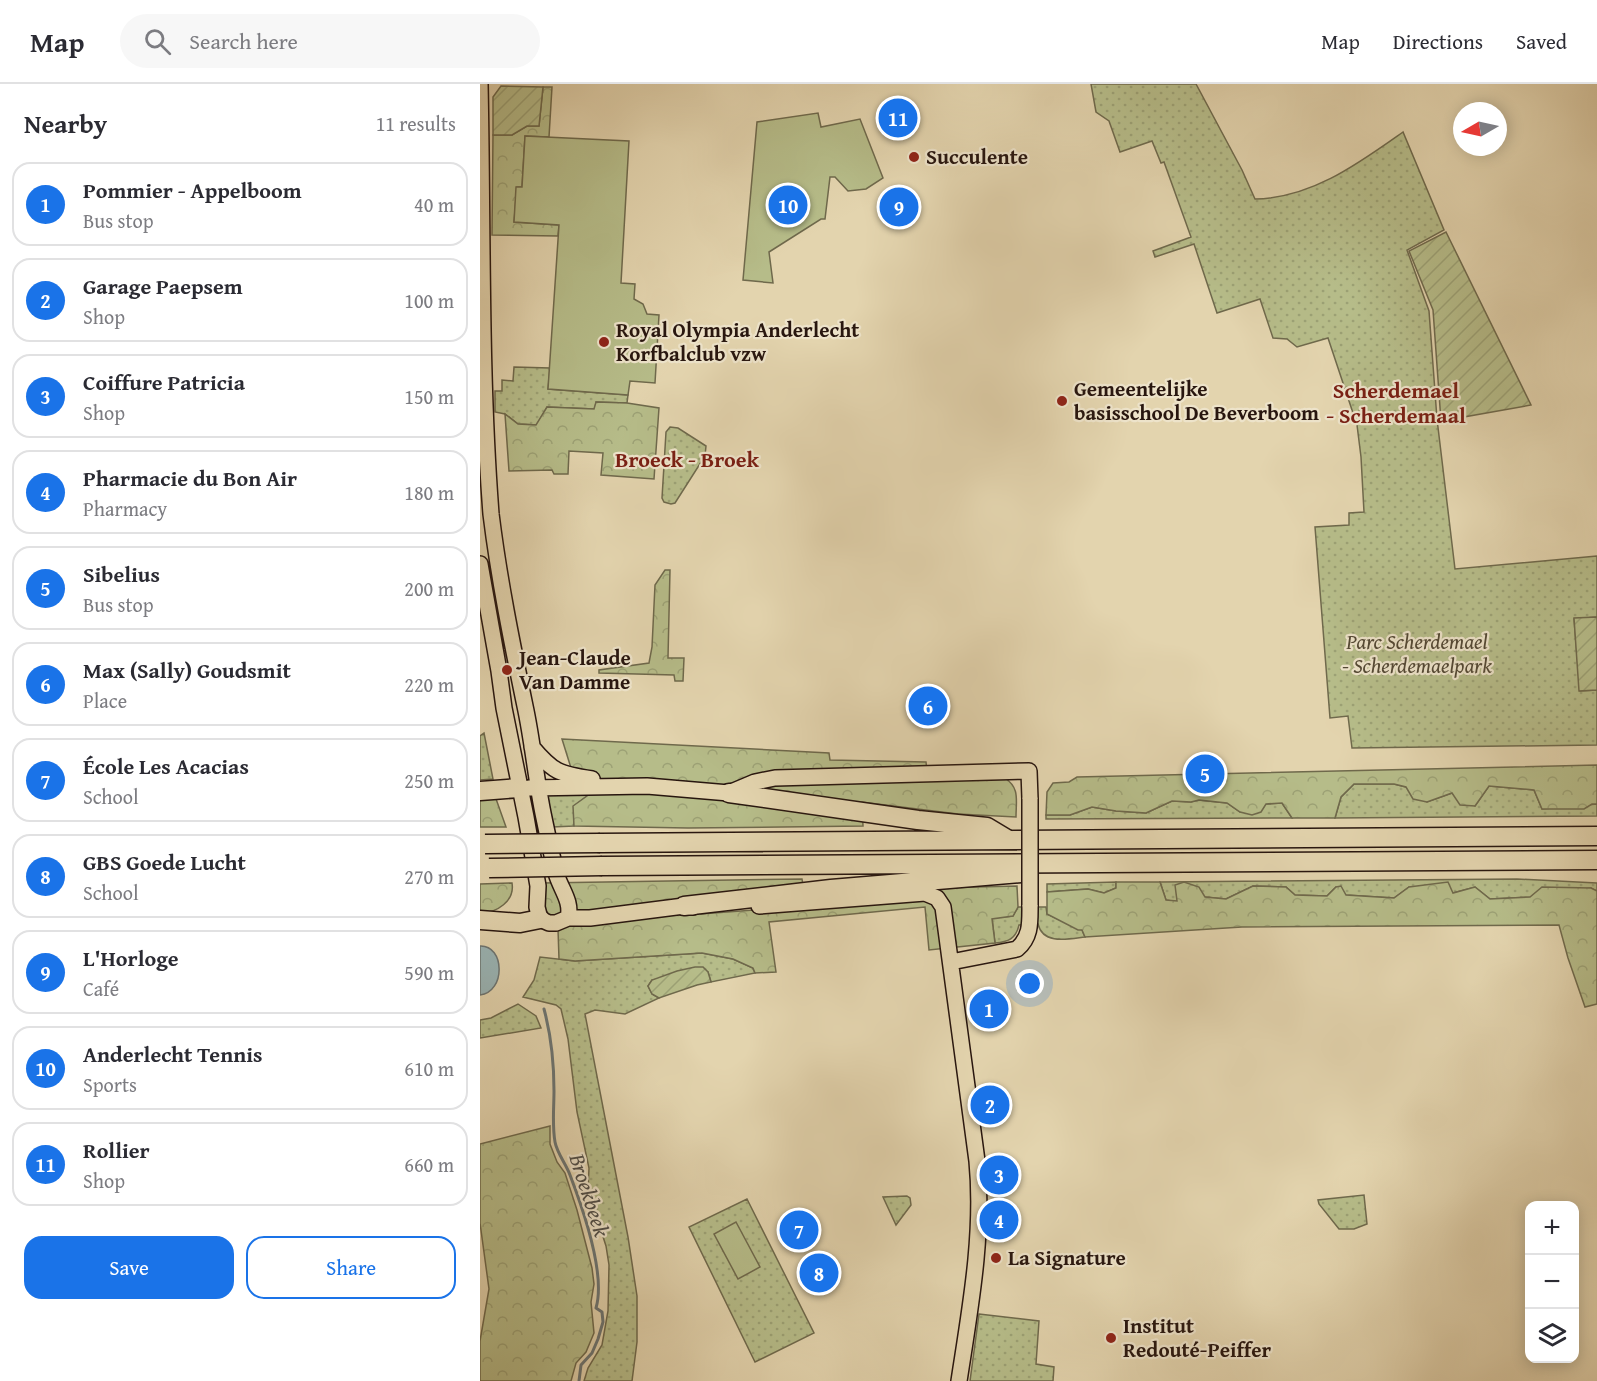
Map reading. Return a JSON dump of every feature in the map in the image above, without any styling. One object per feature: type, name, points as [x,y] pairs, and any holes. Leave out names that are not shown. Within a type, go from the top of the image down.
[{"type":"highway","points":[[480,790],[519,788]]},
{"type":"highway","points":[[729,793],[987,828],[1008,840]]},
{"type":"highway","points":[[483,844],[1597,836]]},
{"type":"highway","points":[[485,868],[1597,860]]},
{"type":"highway","points":[[684,906],[831,889],[1005,875],[1094,863]]},
{"type":"highway","points":[[480,920],[520,922],[540,919]]},
{"type":"main road","points":[[480,84],[480,363],[486,470],[504,603],[525,707],[538,788],[557,876],[570,910],[568,918]]},
{"type":"main road","points":[[480,564],[502,700],[538,886],[537,907],[540,919],[556,923],[568,918],[590,918],[684,906],[714,909],[901,894],[930,894],[937,898],[943,907],[977,1161],[979,1194],[977,1246],[959,1381]]},
{"type":"main road","points":[[531,746],[554,770],[568,776],[595,779],[612,786]]},
{"type":"main road","points":[[519,788],[612,786],[729,793],[755,782],[774,778],[1029,771],[1030,922],[1028,935],[1017,949],[951,962]]},
{"type":"green space","name":"Parc Scherdemael - Scherdemaelpark","points":[[1091,84],[1196,84],[1255,199],[1276,197],[1315,186],[1352,167],[1403,132],[1444,230],[1407,250],[1429,311],[1437,419],[1455,569],[1597,556],[1597,617],[1574,619],[1580,691],[1597,690],[1597,745],[1352,748],[1348,716],[1330,718],[1315,527],[1349,525],[1349,513],[1364,512],[1361,457],[1357,425],[1328,338],[1297,347],[1287,339],[1273,338],[1260,299],[1217,313],[1194,244],[1155,257],[1153,251],[1191,237],[1164,162],[1161,163],[1152,141],[1120,152],[1109,121],[1096,112]]},
{"type":"green space","points":[[501,86],[543,87],[539,126],[527,126],[512,135],[493,135],[493,97]]},
{"type":"green space","points":[[543,87],[552,87],[549,137],[525,136],[522,187],[517,187],[514,222],[559,225],[558,236],[492,235],[493,135],[512,135],[527,126],[539,126]]},
{"type":"green space","points":[[818,113],[821,127],[860,119],[883,178],[866,189],[848,191],[835,177],[830,177],[825,219],[821,219],[769,252],[773,283],[743,280],[757,122]]},
{"type":"green space","points":[[525,136],[629,141],[621,283],[635,284],[634,299],[643,304],[647,314],[659,315],[655,383],[630,381],[628,395],[548,389],[559,225],[514,222],[516,187],[522,187]]},
{"type":"green space","points":[[1446,232],[1531,405],[1441,421],[1433,310],[1409,251]]},
{"type":"green space","points":[[514,367],[550,368],[548,389],[628,395],[627,403],[596,402],[595,409],[547,407],[537,425],[518,424],[505,414],[495,412],[495,391],[502,391],[502,380],[513,381]]},
{"type":"green space","points":[[596,402],[627,403],[659,408],[654,479],[601,475],[603,453],[569,451],[568,474],[554,474],[552,470],[509,471],[505,414],[518,424],[536,425],[547,407],[594,409]]},
{"type":"green space","points":[[670,427],[678,428],[706,446],[705,456],[675,503],[671,504],[664,502],[662,498],[666,432]]},
{"type":"green space","points":[[665,570],[670,570],[668,658],[684,658],[683,681],[675,681],[674,675],[599,673],[599,670],[649,663],[655,585]]},
{"type":"green space","points":[[1597,617],[1597,690],[1579,691],[1574,618]]},
{"type":"green space","points":[[484,733],[493,779],[480,780],[480,736]]},
{"type":"green space","points":[[562,739],[829,753],[830,760],[926,762],[928,780],[1005,778],[1015,790],[1016,817],[958,814],[862,802],[863,826],[688,828],[574,826],[573,806],[591,793],[571,768]]},
{"type":"green space","points":[[1597,765],[1597,804],[1584,809],[1542,809],[1534,790],[1489,786],[1475,806],[1460,805],[1452,793],[1427,802],[1413,799],[1406,787],[1394,784],[1354,784],[1341,797],[1335,818],[1292,818],[1282,803],[1266,804],[1261,812],[1252,815],[1240,812],[1227,803],[1199,800],[1172,801],[1146,813],[1092,807],[1070,815],[1046,815],[1047,792],[1053,783],[1069,782],[1077,777]]},
{"type":"green space","points":[[1354,784],[1394,784],[1406,787],[1427,802],[1452,793],[1475,806],[1489,786],[1534,790],[1542,809],[1597,804],[1597,816],[1335,818],[1341,797]]},
{"type":"green space","points":[[591,793],[574,806],[574,826],[552,827],[546,801],[548,794]]},
{"type":"green space","points":[[495,796],[506,827],[480,827],[480,797]]},
{"type":"green space","points":[[1198,800],[1227,803],[1240,812],[1266,804],[1282,803],[1292,818],[1046,819],[1046,815],[1070,815],[1092,807],[1146,813],[1172,801]]},
{"type":"green space","points":[[802,879],[803,885],[700,897],[701,914],[922,897],[935,888],[1017,886],[1018,907],[1013,916],[992,919],[995,943],[929,950],[925,907],[769,922],[776,972],[755,973],[753,968],[733,959],[702,953],[575,961],[559,959],[558,929],[543,906],[542,883]]},
{"type":"green space","points":[[1517,879],[1597,883],[1597,891],[1591,888],[1530,897],[1490,899],[1475,887],[1453,893],[1409,887],[1394,898],[1346,895],[1336,887],[1327,896],[1295,895],[1286,887],[1253,886],[1226,899],[1205,897],[1177,902],[1166,900],[1160,882]]},
{"type":"green space","points":[[1116,882],[1116,888],[1104,893],[1088,889],[1047,892],[1047,884]]},
{"type":"green space","points":[[1116,882],[1160,882],[1166,900],[1177,901],[1175,885],[1184,882],[1199,887],[1205,897],[1226,899],[1253,886],[1286,887],[1295,895],[1327,896],[1336,887],[1341,886],[1346,895],[1394,898],[1409,887],[1448,882],[1453,893],[1475,887],[1490,899],[1530,897],[1542,887],[1591,888],[1597,891],[1597,1004],[1585,1007],[1559,925],[1242,927],[1085,937],[1082,930],[1047,914],[1047,892],[1088,889],[1104,893],[1116,888]]},
{"type":"green space","points":[[512,883],[511,895],[504,905],[493,911],[480,913],[480,884]]},
{"type":"green space","points":[[1018,907],[1046,907],[1047,914],[1082,930],[1085,937],[1051,938],[1041,931],[1038,924],[1019,925],[1016,934],[1011,939],[995,943],[992,918],[1013,916]]},
{"type":"green space","points":[[702,953],[733,959],[753,968],[755,973],[711,982],[708,972],[652,980],[648,986],[652,994],[659,998],[625,1014],[595,1010],[585,1014],[628,1237],[637,1296],[637,1342],[632,1381],[584,1381],[588,1368],[602,1345],[608,1311],[609,1265],[606,1246],[588,1190],[589,1168],[577,1112],[568,1039],[561,1009],[556,1005],[523,997],[534,980],[540,957],[575,961]]},
{"type":"green space","points":[[695,967],[703,967],[708,972],[711,982],[659,998],[652,994],[648,986],[652,980]]},
{"type":"green space","points":[[518,1004],[536,1016],[541,1028],[480,1038],[480,1020],[491,1018]]},
{"type":"green space","points":[[550,1126],[550,1144],[557,1162],[565,1173],[592,1268],[594,1284],[591,1302],[594,1333],[586,1352],[576,1363],[571,1381],[480,1381],[480,1341],[489,1289],[480,1223],[480,1144]]},
{"type":"green space","points":[[1364,1195],[1367,1224],[1354,1229],[1339,1229],[1318,1200]]},
{"type":"green space","points":[[907,1196],[910,1198],[911,1205],[896,1225],[883,1197]]},
{"type":"green space","points":[[747,1199],[814,1333],[755,1362],[689,1227]]},
{"type":"green space","points":[[736,1222],[760,1267],[738,1279],[714,1234]]},
{"type":"green space","points":[[979,1314],[1039,1321],[1036,1364],[1054,1367],[1053,1381],[970,1381]]},
{"type":"water","points":[[480,946],[494,953],[499,969],[494,986],[488,992],[480,995]]},
{"type":"waterway","name":"Broekbeek","points":[[544,1009],[553,1060],[555,1142],[587,1223],[598,1278],[596,1308],[602,1312],[603,1322],[592,1353],[581,1365],[579,1381]]},
{"type":"place","name":"Rollier","points":[[898,118]]},
{"type":"place","name":"Succulente","points":[[914,157]]},
{"type":"place","name":"Anderlecht Tennis","points":[[788,205]]},
{"type":"place","name":"L'Horloge","points":[[899,207]]},
{"type":"place","name":"Royal Olympia Anderlecht Korfbalclub vzw","points":[[604,342]]},
{"type":"place","name":"Gemeentelijke basisschool De Beverboom","points":[[1062,401]]},
{"type":"place","name":"Jean-Claude Van Damme","points":[[507,670]]},
{"type":"place","name":"Max (Sally) Goudsmit","points":[[928,706]]},
{"type":"place","name":"Sibelius","points":[[1205,774]]},
{"type":"place","name":"Pommier - Appelboom","points":[[989,1009]]},
{"type":"place","name":"Garage Paepsem","points":[[990,1105]]},
{"type":"place","name":"Coiffure Patricia","points":[[999,1175]]},
{"type":"place","name":"Pharmacie du Bon Air","points":[[999,1220]]},
{"type":"place","name":"École Les Acacias","points":[[799,1230]]},
{"type":"place","name":"La Signature","points":[[996,1258]]},
{"type":"place","name":"GBS Goede Lucht","points":[[819,1273]]},
{"type":"place","name":"Institut Redouté-Peiffer","points":[[1111,1338]]},
{"type":"district","name":"Scherdemael - Scherdemaal","points":[[1396,402]]},
{"type":"district","name":"Broeck - Broek","points":[[687,459]]}]
